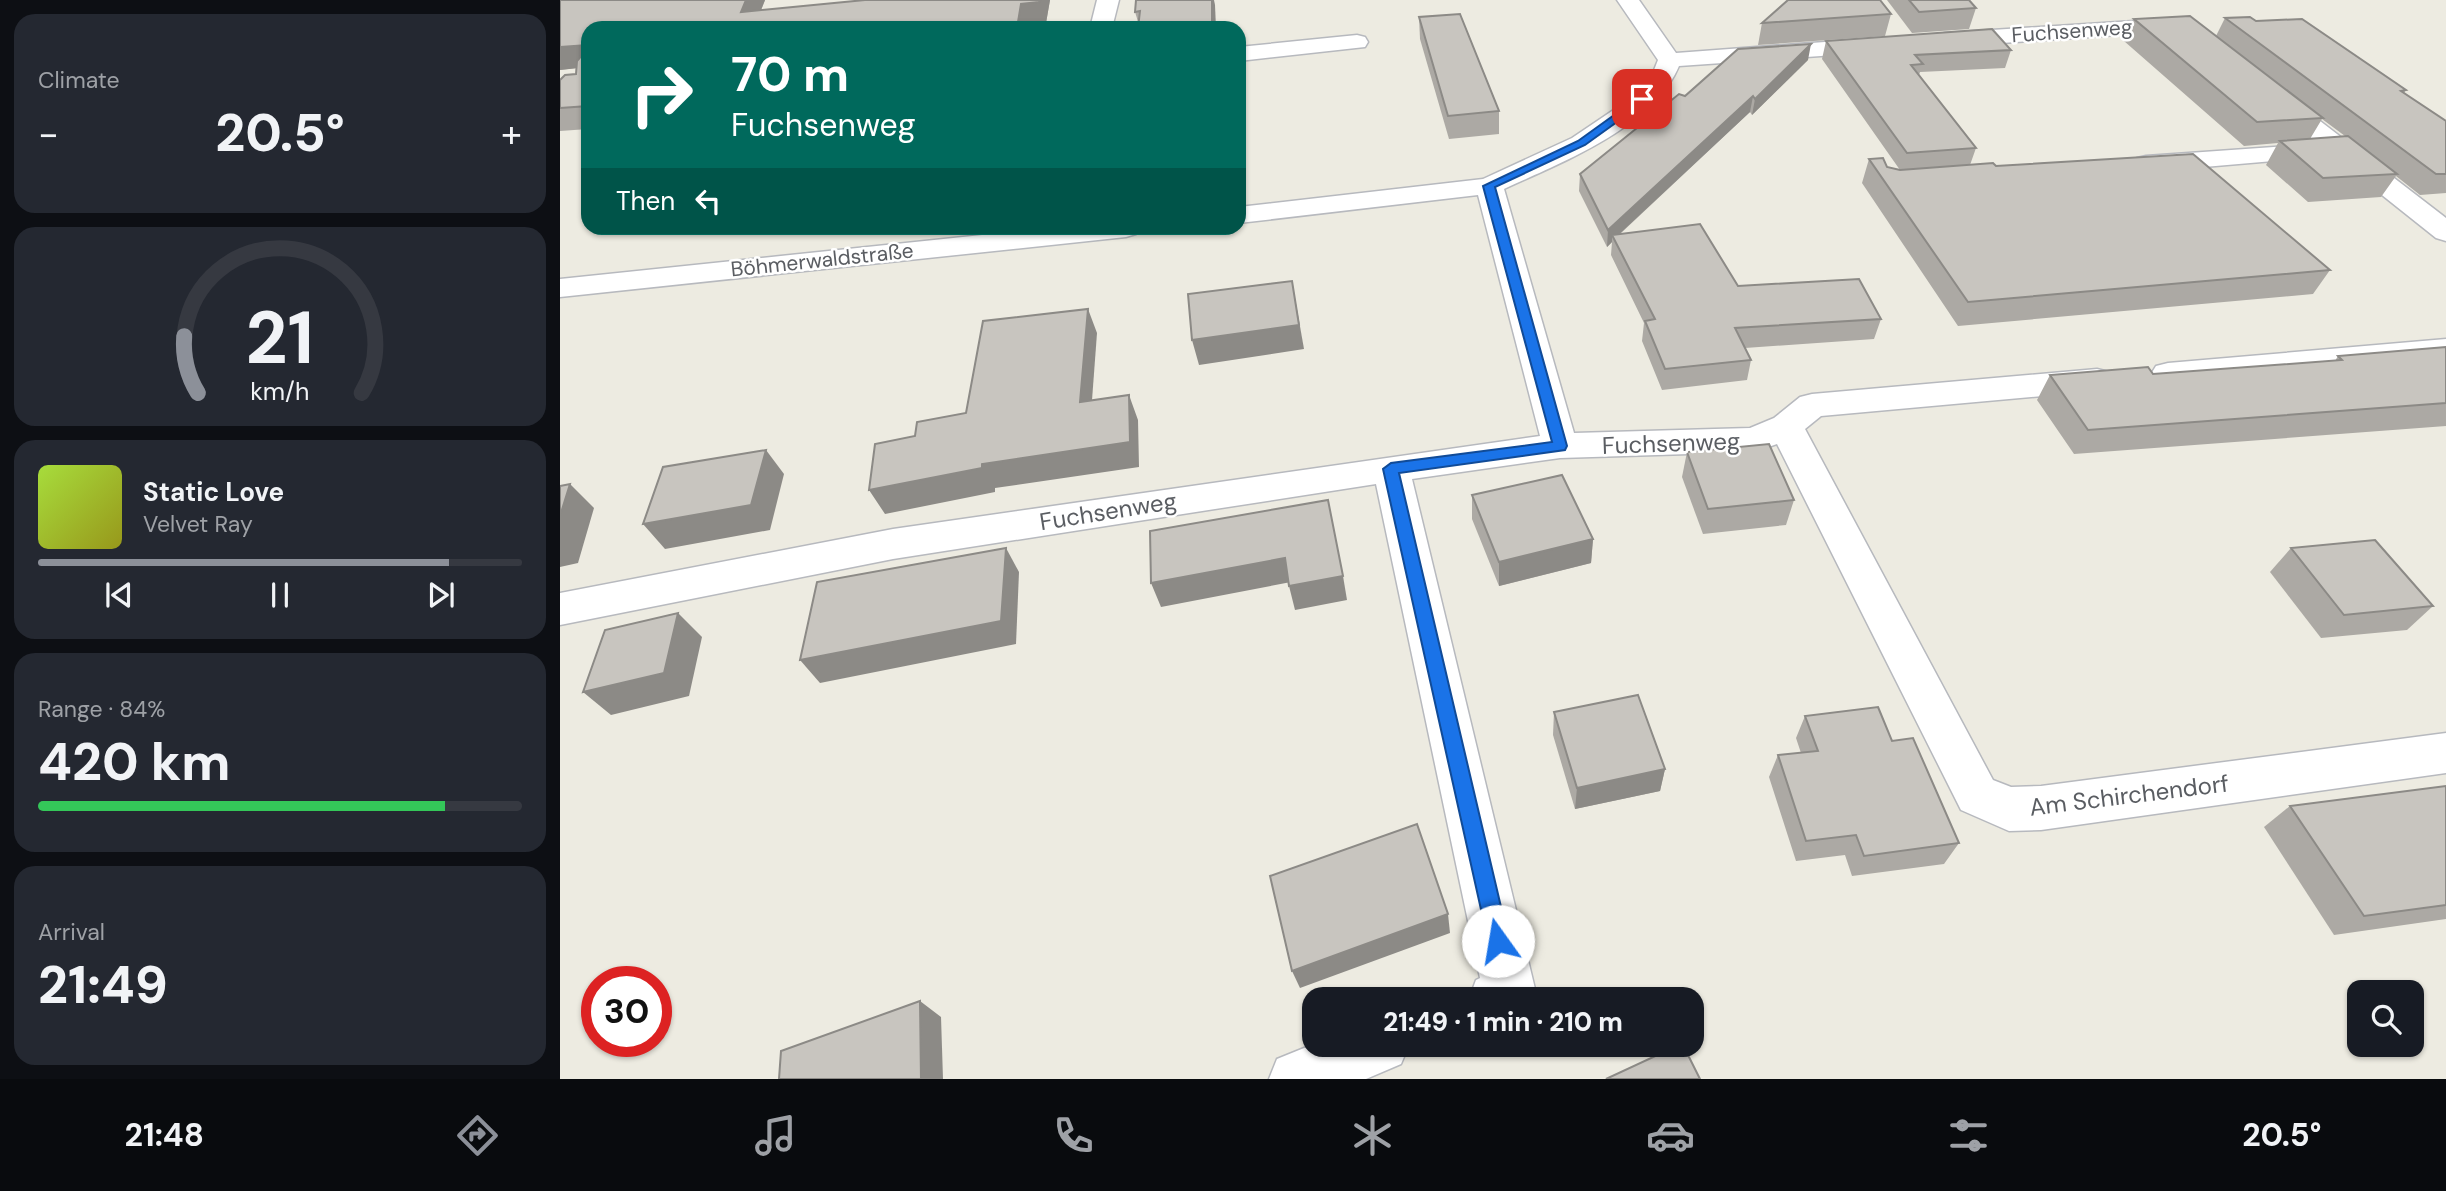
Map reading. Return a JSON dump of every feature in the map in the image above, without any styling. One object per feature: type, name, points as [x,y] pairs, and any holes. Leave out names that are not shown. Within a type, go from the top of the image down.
[{"type":"street","points":[[1103,21],[1108,0]]},
{"type":"street","points":[[1246,214],[1489,186],[1581,143],[1624,114],[1660,83],[1671,60],[1628,0]]},
{"type":"street","points":[[2122,9],[2144,26]]},
{"type":"street","name":"Fuchsenweg","points":[[1671,60],[2180,24],[2201,41]]},
{"type":"street","points":[[1246,53],[1357,43]]},
{"type":"street","points":[[2255,83],[2446,232]]},
{"type":"street","points":[[2124,166],[2342,149]]},
{"type":"street","points":[[1489,186],[1560,446]]},
{"type":"street","name":"Böhmerwaldstraße","points":[[560,288],[1035,235]]},
{"type":"street","name":"Fuchsenweg","points":[[560,609],[893,544],[1391,469],[1560,446],[1754,440],[1786,426],[1812,405],[2446,349]]},
{"type":"street","name":"Am Schirchendorf","points":[[1786,426],[1977,794],[2009,809],[2041,808],[2446,753]]},
{"type":"street","points":[[1391,469],[1509,987]]},
{"type":"street","points":[[1297,1079],[1352,1057]]},
{"type":"building","points":[[560,0],[746,0],[741,12],[865,0],[1040,0],[1021,4],[1018,21],[581,21],[581,46],[560,47]]},
{"type":"building","points":[[1136,0],[1212,0],[1212,21],[1139,21],[1140,11],[1135,12]]},
{"type":"building","points":[[1788,0],[1880,0],[1891,14],[1762,23]]},
{"type":"building","points":[[1909,0],[1969,0],[1976,8],[1919,12]]},
{"type":"building","points":[[1460,14],[1499,111],[1448,116],[1419,17]]},
{"type":"building","points":[[2190,16],[2323,118],[2257,122],[2134,19]]},
{"type":"building","points":[[2250,17],[2256,21],[2302,19],[2406,90],[2401,91],[2446,121],[2446,174],[2436,174],[2225,18]]},
{"type":"building","points":[[1992,29],[2011,50],[1915,55],[1923,64],[1911,65],[1976,148],[1907,153],[1826,41]]},
{"type":"building","points":[[1811,44],[1755,99],[1753,96],[1608,230],[1580,174],[1679,94],[1685,96],[1738,49]]},
{"type":"building","points":[[581,56],[581,106],[560,108],[560,80],[565,75],[576,74],[577,61]]},
{"type":"building","points":[[2348,136],[2397,174],[2323,178],[2280,141]]},
{"type":"building","points":[[2193,154],[2330,270],[1968,302],[1869,159],[1883,158],[1887,167],[1900,170]]},
{"type":"building","points":[[1700,224],[1738,286],[1859,279],[1881,319],[1735,328],[1751,360],[1665,369],[1645,321],[1655,319],[1612,235]]},
{"type":"building","points":[[1292,281],[1299,325],[1192,340],[1188,294]]},
{"type":"building","points":[[1088,309],[1080,402],[1129,395],[1130,442],[982,464],[982,468],[869,490],[875,444],[915,436],[917,422],[966,413],[983,321]]},
{"type":"building","points":[[2446,347],[2446,403],[2088,430],[2050,375],[2148,367],[2153,374],[2342,360],[2338,356]]},
{"type":"building","points":[[1769,444],[1794,500],[1708,509],[1687,452]]},
{"type":"building","points":[[766,450],[751,505],[643,524],[663,467]]},
{"type":"building","points":[[1562,475],[1593,539],[1499,562],[1472,495]]},
{"type":"building","points":[[570,484],[560,516],[560,486]]},
{"type":"building","points":[[1328,500],[1343,576],[1289,586],[1285,558],[1151,583],[1150,531]]},
{"type":"building","points":[[2375,540],[2433,606],[2344,615],[2291,548]]},
{"type":"building","points":[[1006,548],[1001,621],[800,660],[817,582]]},
{"type":"building","points":[[678,613],[664,673],[583,692],[605,630]]},
{"type":"building","points":[[1638,695],[1665,769],[1577,788],[1554,712]]},
{"type":"building","points":[[1878,707],[1892,741],[1913,738],[1959,843],[1864,856],[1856,835],[1806,841],[1778,755],[1818,751],[1805,716]]},
{"type":"building","points":[[2446,786],[2446,905],[2364,916],[2290,806]]},
{"type":"building","points":[[1417,824],[1448,914],[1292,971],[1270,876]]},
{"type":"building","points":[[920,1001],[921,1079],[779,1079],[781,1051]]},
{"type":"building","points":[[1653,1057],[1689,1057],[1700,1079],[1606,1079]]},
{"type":"route","points":[[1498,941],[1391,469],[1560,446],[1489,186],[1581,143],[1642,99]]}]
